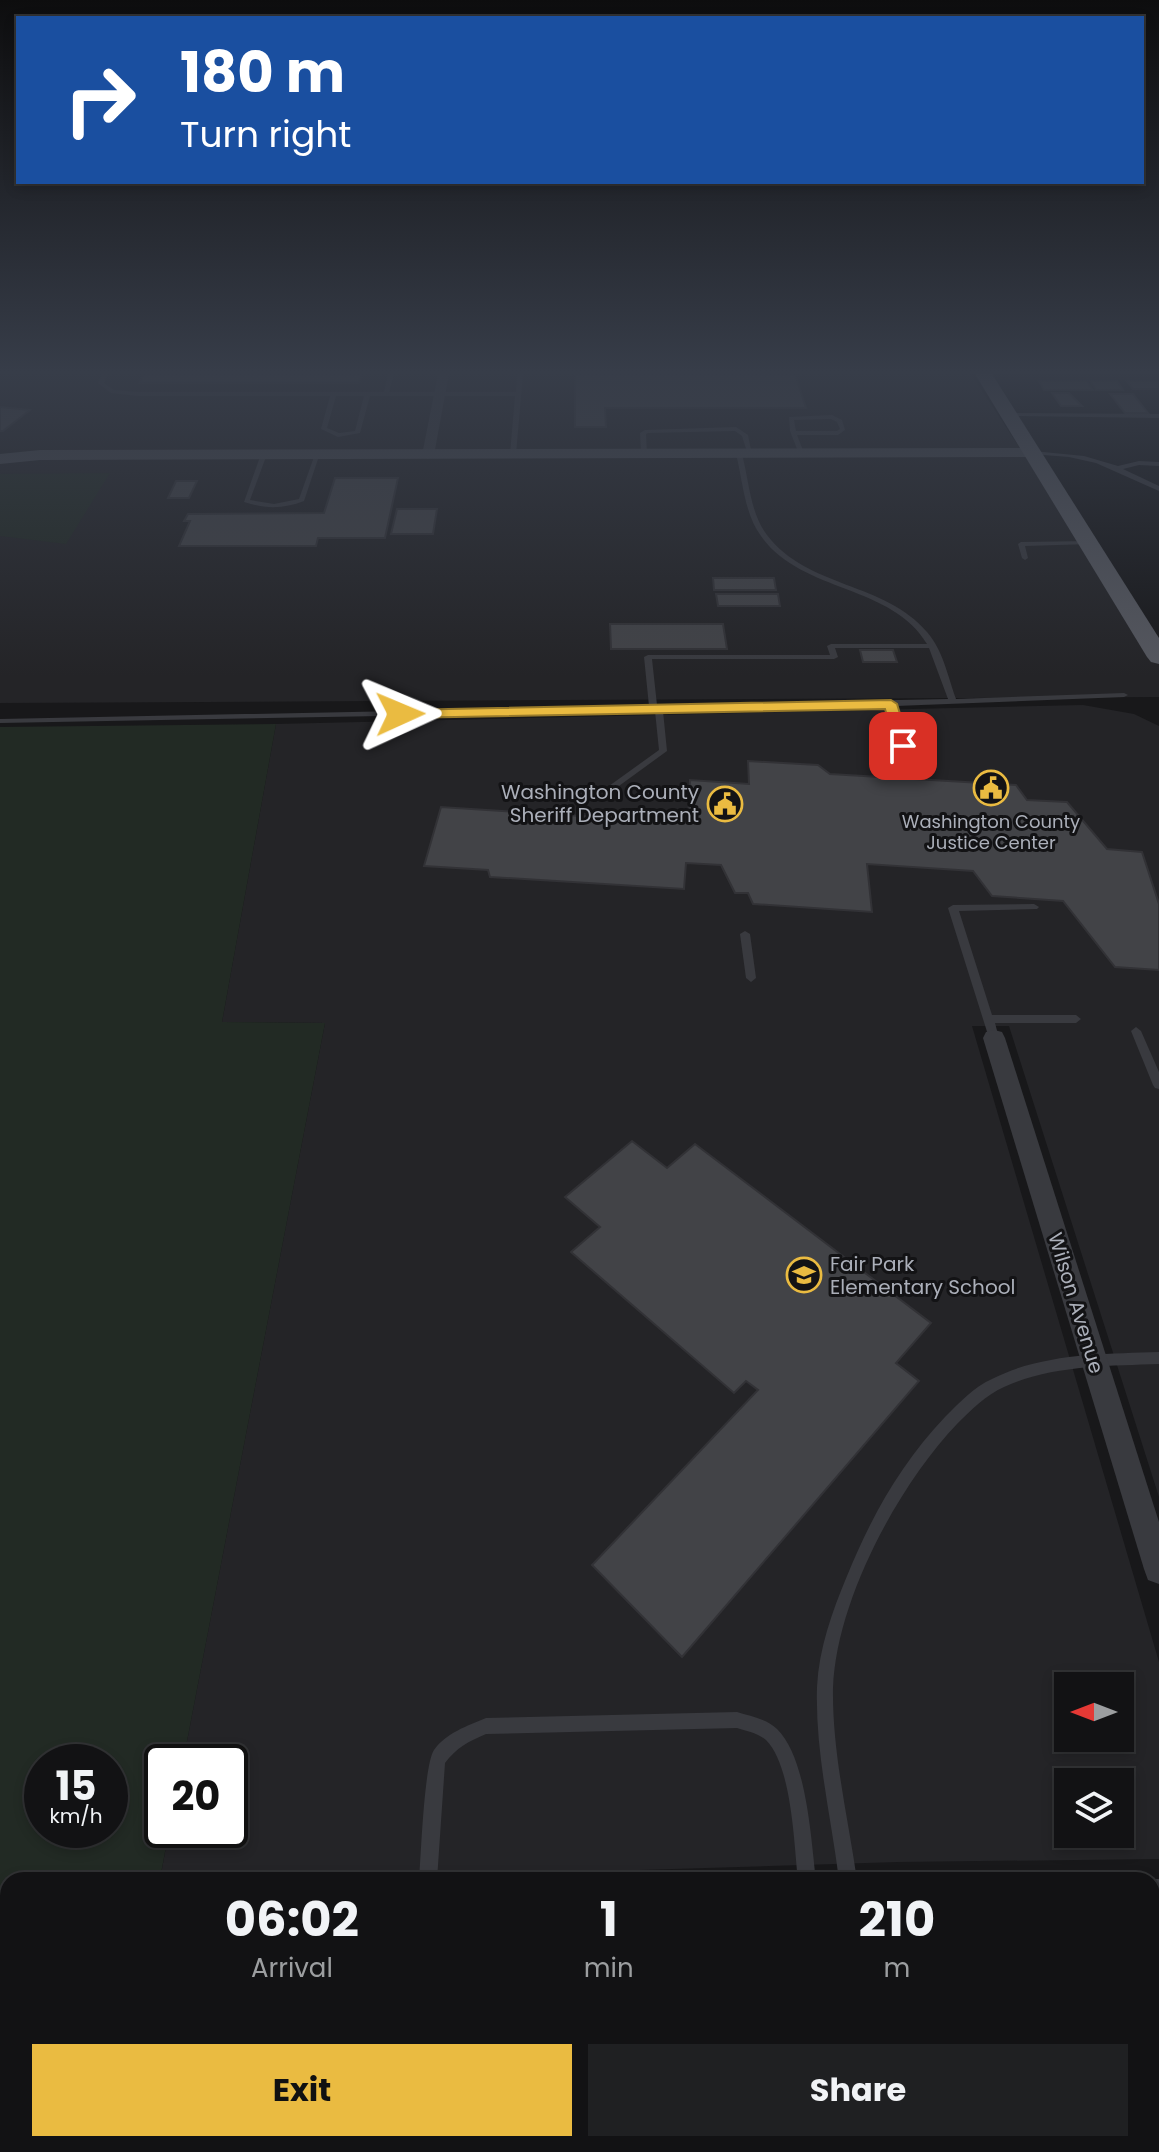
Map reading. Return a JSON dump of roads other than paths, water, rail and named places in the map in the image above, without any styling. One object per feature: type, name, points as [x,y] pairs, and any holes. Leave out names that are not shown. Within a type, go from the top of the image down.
[{"type":"main road","points":[[1046,474],[1159,657]]},
{"type":"street","name":"Wilson Avenue","points":[[991,1029],[1159,1569]]},
{"type":"lane","points":[[256,474],[246,501],[259,506],[289,506],[302,500],[311,474]]},
{"type":"lane","points":[[749,474],[758,525],[771,545],[804,569],[902,615],[923,632],[953,702]]},
{"type":"lane","points":[[1130,474],[1159,489]]},
{"type":"lane","points":[[1025,558],[1021,544],[1089,543]]},
{"type":"lane","points":[[612,788],[663,751],[648,657],[834,657],[831,646],[931,646]]},
{"type":"lane","points":[[0,721],[891,704],[1124,695]]},
{"type":"lane","points":[[891,704],[903,746]]},
{"type":"lane","points":[[1034,907],[953,908],[991,1029],[1076,1019]]},
{"type":"lane","points":[[745,934],[751,978]]},
{"type":"lane","points":[[1136,1031],[1159,1085]]},
{"type":"lane","points":[[847,1872],[825,1690],[827,1660],[835,1625],[859,1567],[900,1484],[922,1454],[973,1400],[995,1384],[1050,1366],[1159,1358]]},
{"type":"lane","points":[[429,1872],[437,1760],[445,1747],[463,1734],[486,1726],[737,1720],[770,1733],[783,1750],[791,1777],[806,1872]]},
{"type":"place","name":"Washington County Justice Center","points":[[991,788]]},
{"type":"place","name":"Washington County Sheriff Department","points":[[725,804]]},
{"type":"place","name":"Fair Park Elementary School","points":[[804,1275]]}]
